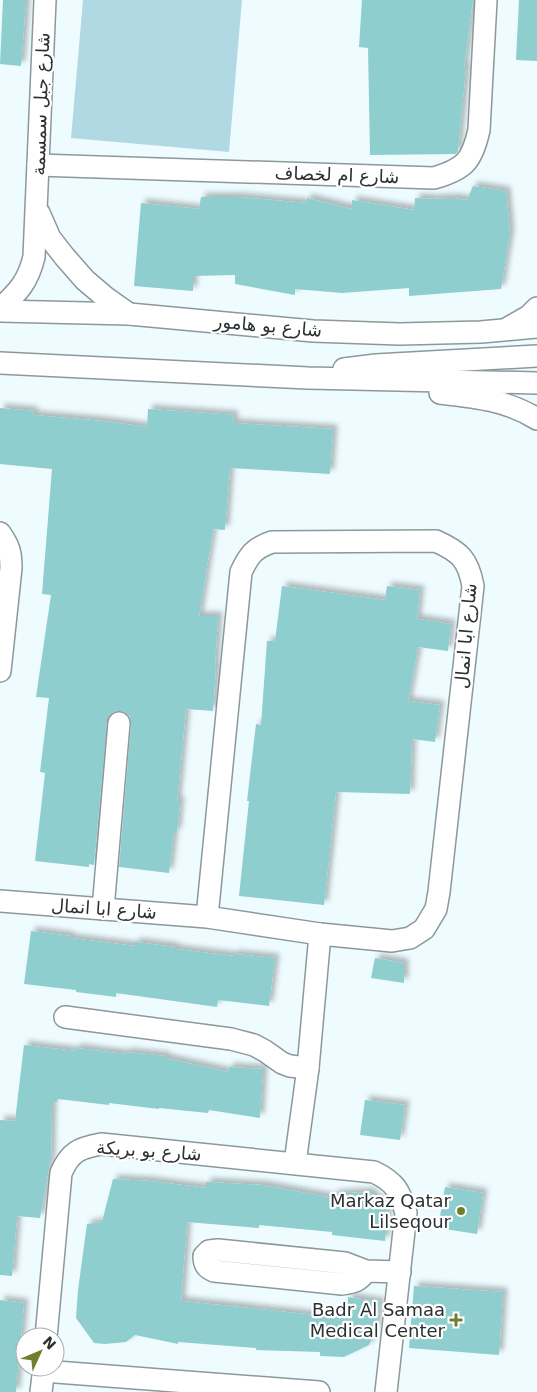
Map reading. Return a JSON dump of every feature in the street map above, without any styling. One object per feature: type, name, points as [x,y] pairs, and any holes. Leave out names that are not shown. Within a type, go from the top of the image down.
[{"type":"street","name":"شارع جبل سمسمة","points":[[0,310],[22,285],[30,272],[34,257],[45,0]]},
{"type":"street","name":"شارع ام لخصاف","points":[[38,166],[434,178],[452,173],[466,163],[475,147],[479,130],[486,0]]},
{"type":"street","name":"شارع جبل سمسمة","points":[[36,209],[50,238],[85,280],[129,314]]},
{"type":"street","points":[[505,330],[529,316],[537,308]]},
{"type":"street","name":"شارع بو هامور","points":[[0,310],[129,314],[313,331],[400,334],[481,332],[537,327]]},
{"type":"street","points":[[308,378],[359,367],[537,356]]},
{"type":"street","points":[[0,363],[308,378],[537,383]]},
{"type":"street","points":[[308,378],[481,398],[506,404],[524,411],[537,419]]},
{"type":"street","points":[[0,533],[11,552],[12,568],[0,671]]},
{"type":"street","name":"شارع ابا انمال","points":[[0,901],[208,917],[320,934],[392,941],[410,938],[424,928],[436,910],[439,892],[473,586],[470,571],[463,559],[452,548],[436,541],[272,542],[261,546],[247,560],[241,572],[208,917]]},
{"type":"street","points":[[103,909],[119,723]]},
{"type":"street","points":[[295,1163],[308,1068],[320,934]]},
{"type":"street","points":[[65,1017],[236,1040],[254,1045],[282,1063],[308,1068]]},
{"type":"street","name":"شارع بو بريكة","points":[[47,1327],[61,1173],[66,1160],[76,1151],[101,1144],[374,1172],[385,1177],[394,1185],[402,1197],[406,1213],[386,1392]]},
{"type":"street","points":[[366,1271],[355,1282],[342,1284],[214,1271],[207,1268],[204,1256],[209,1251],[218,1250],[345,1263],[366,1271],[400,1272]]},
{"type":"street","points":[[281,1278],[283,1257]]},
{"type":"street","points":[[65,1371],[319,1392]]},
{"type":"street","points":[[41,1392],[42,1377]]},
{"type":"shaded area","points":[[83,0],[242,0],[229,152],[71,138]]},
{"type":"building","points":[[3,0],[26,0],[21,66],[0,64]]},
{"type":"building","points":[[362,0],[473,0],[464,67],[466,67],[458,151],[456,154],[370,155],[368,48],[359,47]]},
{"type":"building","points":[[519,0],[537,0],[537,61],[516,60]]},
{"type":"building","points":[[473,186],[506,191],[510,233],[501,289],[409,296],[409,288],[342,293],[295,289],[295,295],[235,284],[235,275],[193,276],[193,291],[134,286],[141,203],[199,209],[201,197],[237,197],[306,203],[307,198],[352,209],[352,200],[414,210],[415,198],[467,200]]},
{"type":"building","points":[[0,408],[34,411],[33,415],[147,427],[148,409],[234,415],[233,423],[333,429],[330,474],[230,468],[225,530],[213,529],[199,616],[218,616],[213,711],[186,709],[177,801],[180,801],[177,832],[174,832],[169,873],[119,867],[131,724],[130,717],[121,711],[113,712],[107,722],[94,865],[89,864],[89,867],[35,861],[45,773],[40,772],[49,698],[36,697],[51,595],[42,594],[52,469],[0,464]]},
{"type":"building","points":[[282,586],[385,600],[387,586],[420,590],[417,619],[451,624],[448,651],[418,647],[408,701],[440,705],[435,742],[412,739],[410,794],[336,792],[324,905],[239,896],[256,724],[261,725],[267,641],[275,641]]},
{"type":"building","points":[[31,931],[135,946],[135,942],[234,956],[234,954],[275,958],[269,1006],[218,1000],[217,1007],[116,993],[116,997],[24,984]]},
{"type":"building","points":[[375,958],[404,963],[404,983],[371,978]]},
{"type":"building","points":[[24,1045],[75,1051],[76,1048],[125,1054],[126,1052],[165,1056],[165,1058],[228,1072],[229,1067],[263,1069],[260,1118],[209,1110],[208,1113],[58,1099],[57,1102],[52,1102],[51,1157],[40,1218],[17,1216],[12,1276],[0,1275],[0,1120],[15,1121]]},
{"type":"building","points":[[365,1100],[405,1105],[400,1140],[360,1135]]},
{"type":"building","points":[[113,1179],[206,1188],[206,1182],[262,1185],[333,1198],[334,1194],[369,1192],[388,1209],[385,1241],[332,1235],[332,1232],[259,1225],[259,1228],[187,1222],[181,1301],[315,1316],[347,1317],[348,1297],[380,1302],[376,1328],[369,1345],[344,1357],[320,1356],[320,1352],[256,1350],[256,1348],[178,1342],[178,1344],[135,1335],[126,1342],[94,1343],[76,1318],[78,1290],[87,1224],[102,1222]]},
{"type":"building","name":"Markaz Qatar Lilseqour","points":[[445,1187],[483,1193],[477,1234],[438,1228]]},
{"type":"building","name":"Badr Al Samaa Medical Center","points":[[414,1286],[503,1292],[499,1355],[409,1348]]},
{"type":"building","points":[[0,1300],[24,1303],[22,1327],[15,1327],[15,1377],[17,1377],[16,1392],[0,1392]]},
{"type":"place","name":"Markaz Qatar Lilseqour","points":[[461,1211]]},
{"type":"place","name":"Badr Al Samaa Medical Center","points":[[456,1320]]}]
